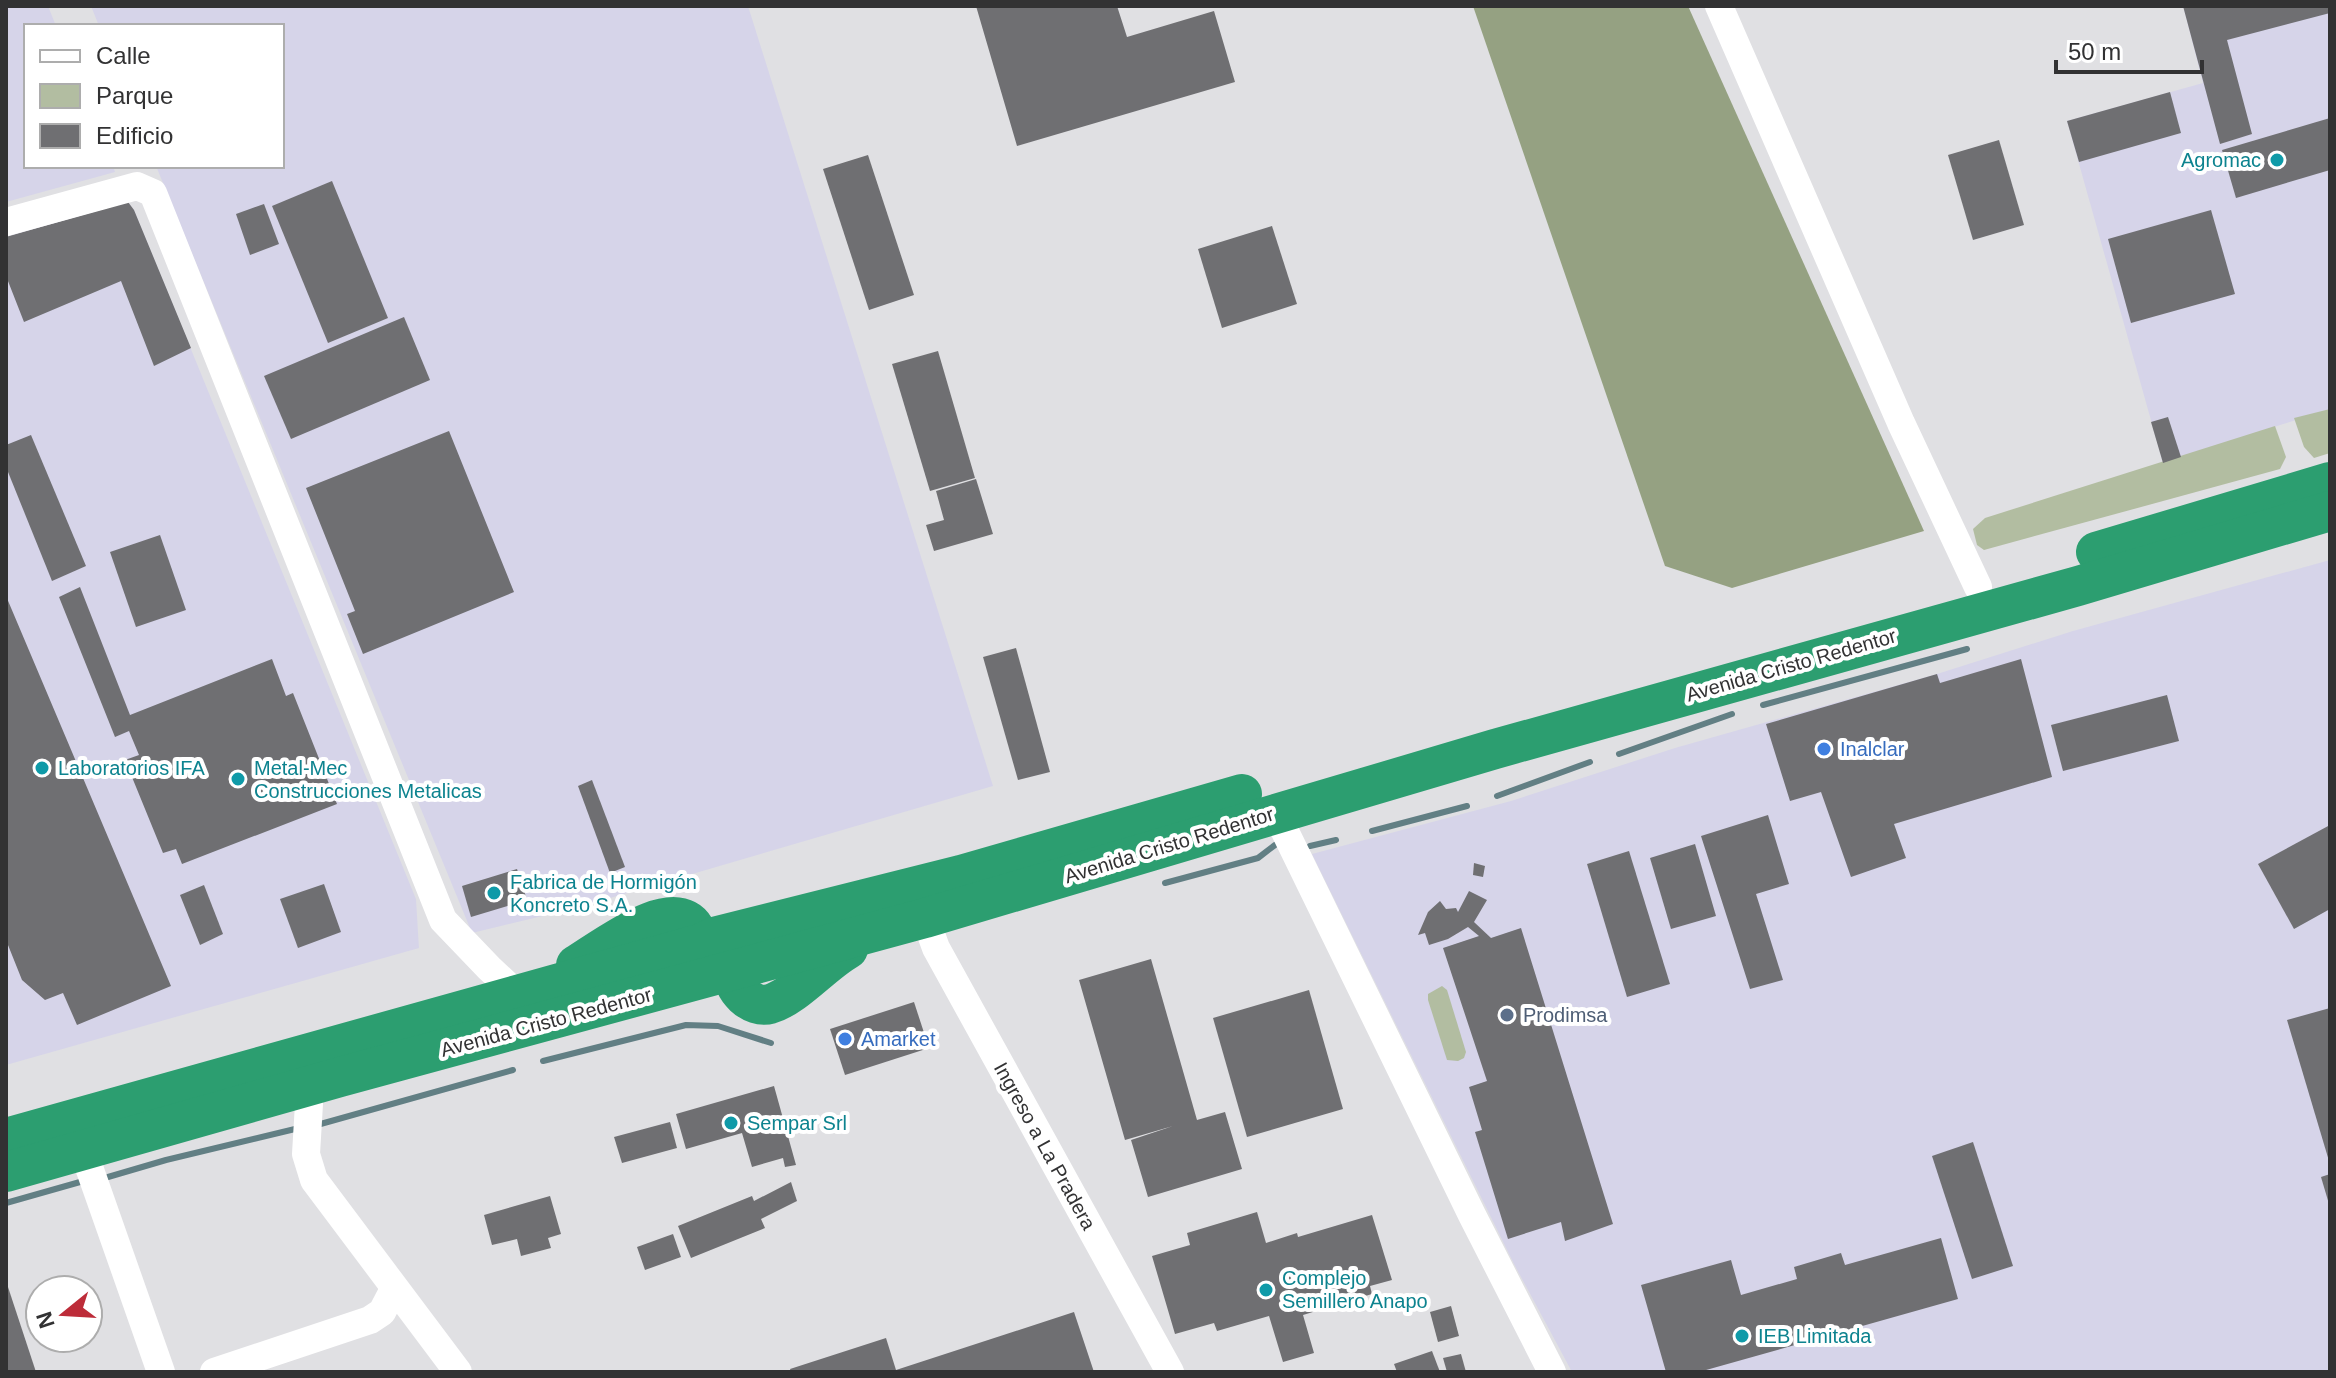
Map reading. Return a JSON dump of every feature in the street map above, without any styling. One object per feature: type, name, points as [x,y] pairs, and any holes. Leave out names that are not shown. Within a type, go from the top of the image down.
[{"type":"highway","name":"Avenida Cristo Redentor","points":[[699,944],[714,937],[961,875],[1978,587],[2330,482]]},
{"type":"highway","name":"Avenida Cristo Redentor","points":[[6,1138],[527,1005],[732,971],[747,999],[765,1005],[782,999],[834,957],[879,931],[1509,745],[2078,586],[2330,511]]},
{"type":"highway","points":[[732,971],[740,957],[759,945],[908,900],[961,875]]},
{"type":"highway","points":[[670,916],[683,918],[696,930],[699,956],[692,967],[586,1000],[527,1005],[576,965],[653,919],[670,916]]},
{"type":"highway","name":"Avenida Cristo Redentor","points":[[6,1172],[310,1087],[527,1005]]},
{"type":"street","points":[[1719,6],[1901,423],[1978,587]]},
{"type":"street","points":[[6,222],[137,186],[153,193],[443,920],[527,1005]]},
{"type":"street","points":[[1276,813],[1552,1372]]},
{"type":"street","name":"Ingreso a La Pradera","points":[[925,918],[941,958],[1170,1372]]},
{"type":"street","points":[[310,1087],[306,1154],[314,1180],[458,1372]]},
{"type":"street","points":[[83,1150],[161,1372]]},
{"type":"street","points":[[214,1372],[370,1320],[382,1312],[394,1289]]},
{"type":"shaded area","points":[[6,6],[48,6],[55,24],[24,24],[24,168],[114,168],[115,172],[6,202]]},
{"type":"shaded area","points":[[91,6],[748,6],[993,786],[576,908],[472,933],[157,168],[284,168],[284,24],[98,24]]},
{"type":"shaded area","points":[[2183,6],[2330,6],[2330,409],[2163,463],[2067,121],[2203,83]]},
{"type":"shaded area","points":[[128,202],[134,210],[416,899],[419,948],[6,1065],[6,237]]},
{"type":"shaded area","points":[[2330,560],[2330,1372],[1572,1372],[1514,1264],[1312,854],[1511,801],[1675,748],[1937,674],[2073,631]]},
{"type":"green space","points":[[1473,6],[1688,6],[1924,531],[1732,588],[1665,566]]},
{"type":"green space","points":[[2330,409],[2330,453],[2314,458],[2304,447],[2294,418]]},
{"type":"green space","points":[[2275,426],[2286,457],[2280,469],[1984,550],[1977,545],[1973,529],[1985,518]]},
{"type":"green space","points":[[1442,986],[1447,990],[1466,1052],[1464,1058],[1458,1061],[1447,1060],[1428,1000],[1428,994]]},
{"type":"building","points":[[976,6],[1117,6],[1127,37],[1214,11],[1235,82],[1017,146]]},
{"type":"building","points":[[2183,6],[2330,6],[2330,13],[2227,40],[2252,134],[2220,144]]},
{"type":"building","points":[[2170,92],[2181,133],[2079,162],[2067,121]]},
{"type":"building","name":"Agromac","points":[[2330,118],[2330,170],[2236,198],[2222,150]]},
{"type":"building","points":[[1999,140],[2024,225],[1973,240],[1948,155]]},
{"type":"building","points":[[868,155],[914,295],[869,310],[823,169]]},
{"type":"building","points":[[332,181],[388,318],[328,343],[272,206]]},
{"type":"building","points":[[128,202],[191,348],[154,366],[121,281],[24,322],[6,276],[6,237]]},
{"type":"building","points":[[264,204],[279,244],[250,255],[236,214]]},
{"type":"building","points":[[2211,210],[2235,294],[2131,323],[2108,239]]},
{"type":"building","points":[[1272,226],[1297,304],[1222,328],[1198,249]]},
{"type":"building","points":[[404,317],[430,380],[291,439],[264,376]]},
{"type":"building","points":[[938,351],[975,478],[930,491],[892,364]]},
{"type":"building","points":[[2168,417],[2181,457],[2163,463],[2151,422]]},
{"type":"building","points":[[449,431],[514,592],[363,654],[347,614],[355,611],[306,488]]},
{"type":"building","points":[[31,435],[86,566],[52,581],[6,467],[6,445]]},
{"type":"building","points":[[976,479],[993,534],[934,551],[926,525],[944,520],[936,491]]},
{"type":"building","points":[[160,535],[186,610],[136,627],[110,552]]},
{"type":"building","name":"Metal-Mec Construcciones Metalicas","points":[[80,587],[130,715],[272,659],[286,696],[293,693],[337,804],[182,864],[176,849],[163,853],[125,760],[139,755],[129,731],[115,737],[59,597]]},
{"type":"building","name":"Laboratorios IFA","points":[[6,596],[171,986],[77,1025],[63,993],[45,1000],[22,980],[6,940]]},
{"type":"building","points":[[1016,648],[1050,772],[1018,780],[983,657]]},
{"type":"building","points":[[2021,659],[2052,777],[1894,824],[1906,858],[1851,877],[1821,792],[1790,801],[1766,724],[1937,674],[1940,683]]},
{"type":"building","points":[[2167,695],[2179,741],[2063,771],[2051,725]]},
{"type":"building","points":[[592,780],[625,867],[610,873],[578,786]]},
{"type":"building","points":[[1768,815],[1789,884],[1756,894],[1783,980],[1750,989],[1701,836]]},
{"type":"building","points":[[2330,825],[2330,909],[2294,929],[2258,864]]},
{"type":"building","points":[[1695,844],[1716,916],[1671,929],[1650,858]]},
{"type":"building","points":[[1629,851],[1670,984],[1627,997],[1587,864]]},
{"type":"building","points":[[1474,863],[1485,866],[1483,877],[1473,875]]},
{"type":"building","name":"Fabrica de Hormigón Koncreto S.A.","points":[[517,869],[527,900],[471,917],[462,886]]},
{"type":"building","points":[[324,884],[341,932],[298,948],[280,899]]},
{"type":"building","points":[[204,885],[223,934],[200,945],[180,895]]},
{"type":"building","name":"Prodimsa","points":[[1469,891],[1487,900],[1474,922],[1491,938],[1521,928],[1613,1224],[1565,1241],[1561,1222],[1508,1239],[1475,1132],[1482,1130],[1469,1087],[1487,1081],[1443,948],[1479,936],[1468,927],[1448,939],[1429,945],[1425,933],[1418,935],[1428,912],[1440,901],[1446,909],[1456,908],[1458,912]]},
{"type":"building","points":[[1151,959],[1197,1120],[1225,1112],[1242,1169],[1148,1197],[1131,1140],[1173,1126],[1125,1140],[1079,980]]},
{"type":"building","points":[[1309,990],[1343,1109],[1247,1137],[1213,1018]]},
{"type":"building","points":[[914,1002],[929,1048],[845,1075],[830,1029]]},
{"type":"building","points":[[2330,1008],[2330,1160],[2329,1161],[2287,1020]]},
{"type":"building","name":"Sempar Srl","points":[[774,1086],[796,1165],[785,1167],[783,1158],[752,1167],[742,1133],[686,1149],[676,1114]]},
{"type":"building","points":[[670,1122],[677,1148],[622,1163],[614,1137]]},
{"type":"building","points":[[1973,1142],[2013,1266],[1972,1279],[1932,1156]]},
{"type":"building","points":[[2330,1174],[2330,1203],[2329,1204],[2321,1177]]},
{"type":"building","points":[[791,1182],[797,1201],[761,1219],[765,1228],[691,1258],[678,1226],[752,1196],[754,1201]]},
{"type":"building","points":[[550,1196],[561,1234],[548,1238],[551,1248],[521,1256],[517,1239],[492,1245],[484,1215]]},
{"type":"building","name":"Complejo Semillero Anapo","points":[[1257,1212],[1266,1243],[1372,1215],[1392,1280],[1370,1286],[1372,1294],[1303,1315],[1314,1353],[1283,1362],[1269,1316],[1217,1331],[1214,1323],[1175,1334],[1152,1256],[1190,1245],[1187,1233]]},
{"type":"building","points":[[673,1234],[681,1257],[645,1270],[637,1247]]},
{"type":"building","name":"IEB Limitada","points":[[1941,1238],[1958,1299],[1699,1372],[1666,1372],[1641,1285],[1731,1260],[1741,1295],[1797,1279],[1794,1267],[1841,1253],[1845,1265]]},
{"type":"building","points":[[7,1284],[24,1336],[24,1354],[30,1354],[36,1372],[6,1372]]},
{"type":"building","points":[[1451,1306],[1459,1336],[1438,1342],[1430,1312]]},
{"type":"building","points":[[1074,1312],[1094,1372],[791,1372],[790,1369],[886,1338],[896,1370]]},
{"type":"building","points":[[1432,1351],[1440,1372],[1397,1372],[1394,1364]]},
{"type":"building","points":[[1461,1354],[1466,1372],[1447,1372],[1443,1358]]},
{"type":"waterway","points":[[1763,705],[1967,649]]},
{"type":"waterway","points":[[1619,754],[1732,714]]},
{"type":"waterway","points":[[1497,796],[1590,762]]},
{"type":"waterway","points":[[1372,831],[1467,806]]},
{"type":"waterway","points":[[1310,846],[1336,840]]},
{"type":"waterway","points":[[1165,883],[1258,858],[1275,845]]},
{"type":"waterway","points":[[543,1061],[686,1025],[718,1026],[771,1043]]},
{"type":"waterway","points":[[317,1125],[513,1070]]},
{"type":"waterway","points":[[108,1177],[295,1129]]},
{"type":"waterway","points":[[6,1203],[80,1182]]},
{"type":"place","name":"Agromac","points":[[2277,160]]},
{"type":"place","name":"Inalclar","points":[[1824,749]]},
{"type":"place","name":"Laboratorios IFA","points":[[42,768]]},
{"type":"place","name":"Metal-Mec Construcciones Metalicas","points":[[238,779]]},
{"type":"place","name":"Fabrica de Hormigón Koncreto S.A.","points":[[494,893]]},
{"type":"place","name":"Prodimsa","points":[[1507,1015]]},
{"type":"place","name":"Amarket","points":[[845,1039]]},
{"type":"place","name":"Sempar Srl","points":[[731,1123]]},
{"type":"place","name":"Complejo Semillero Anapo","points":[[1266,1290]]},
{"type":"place","name":"IEB Limitada","points":[[1742,1336]]}]
